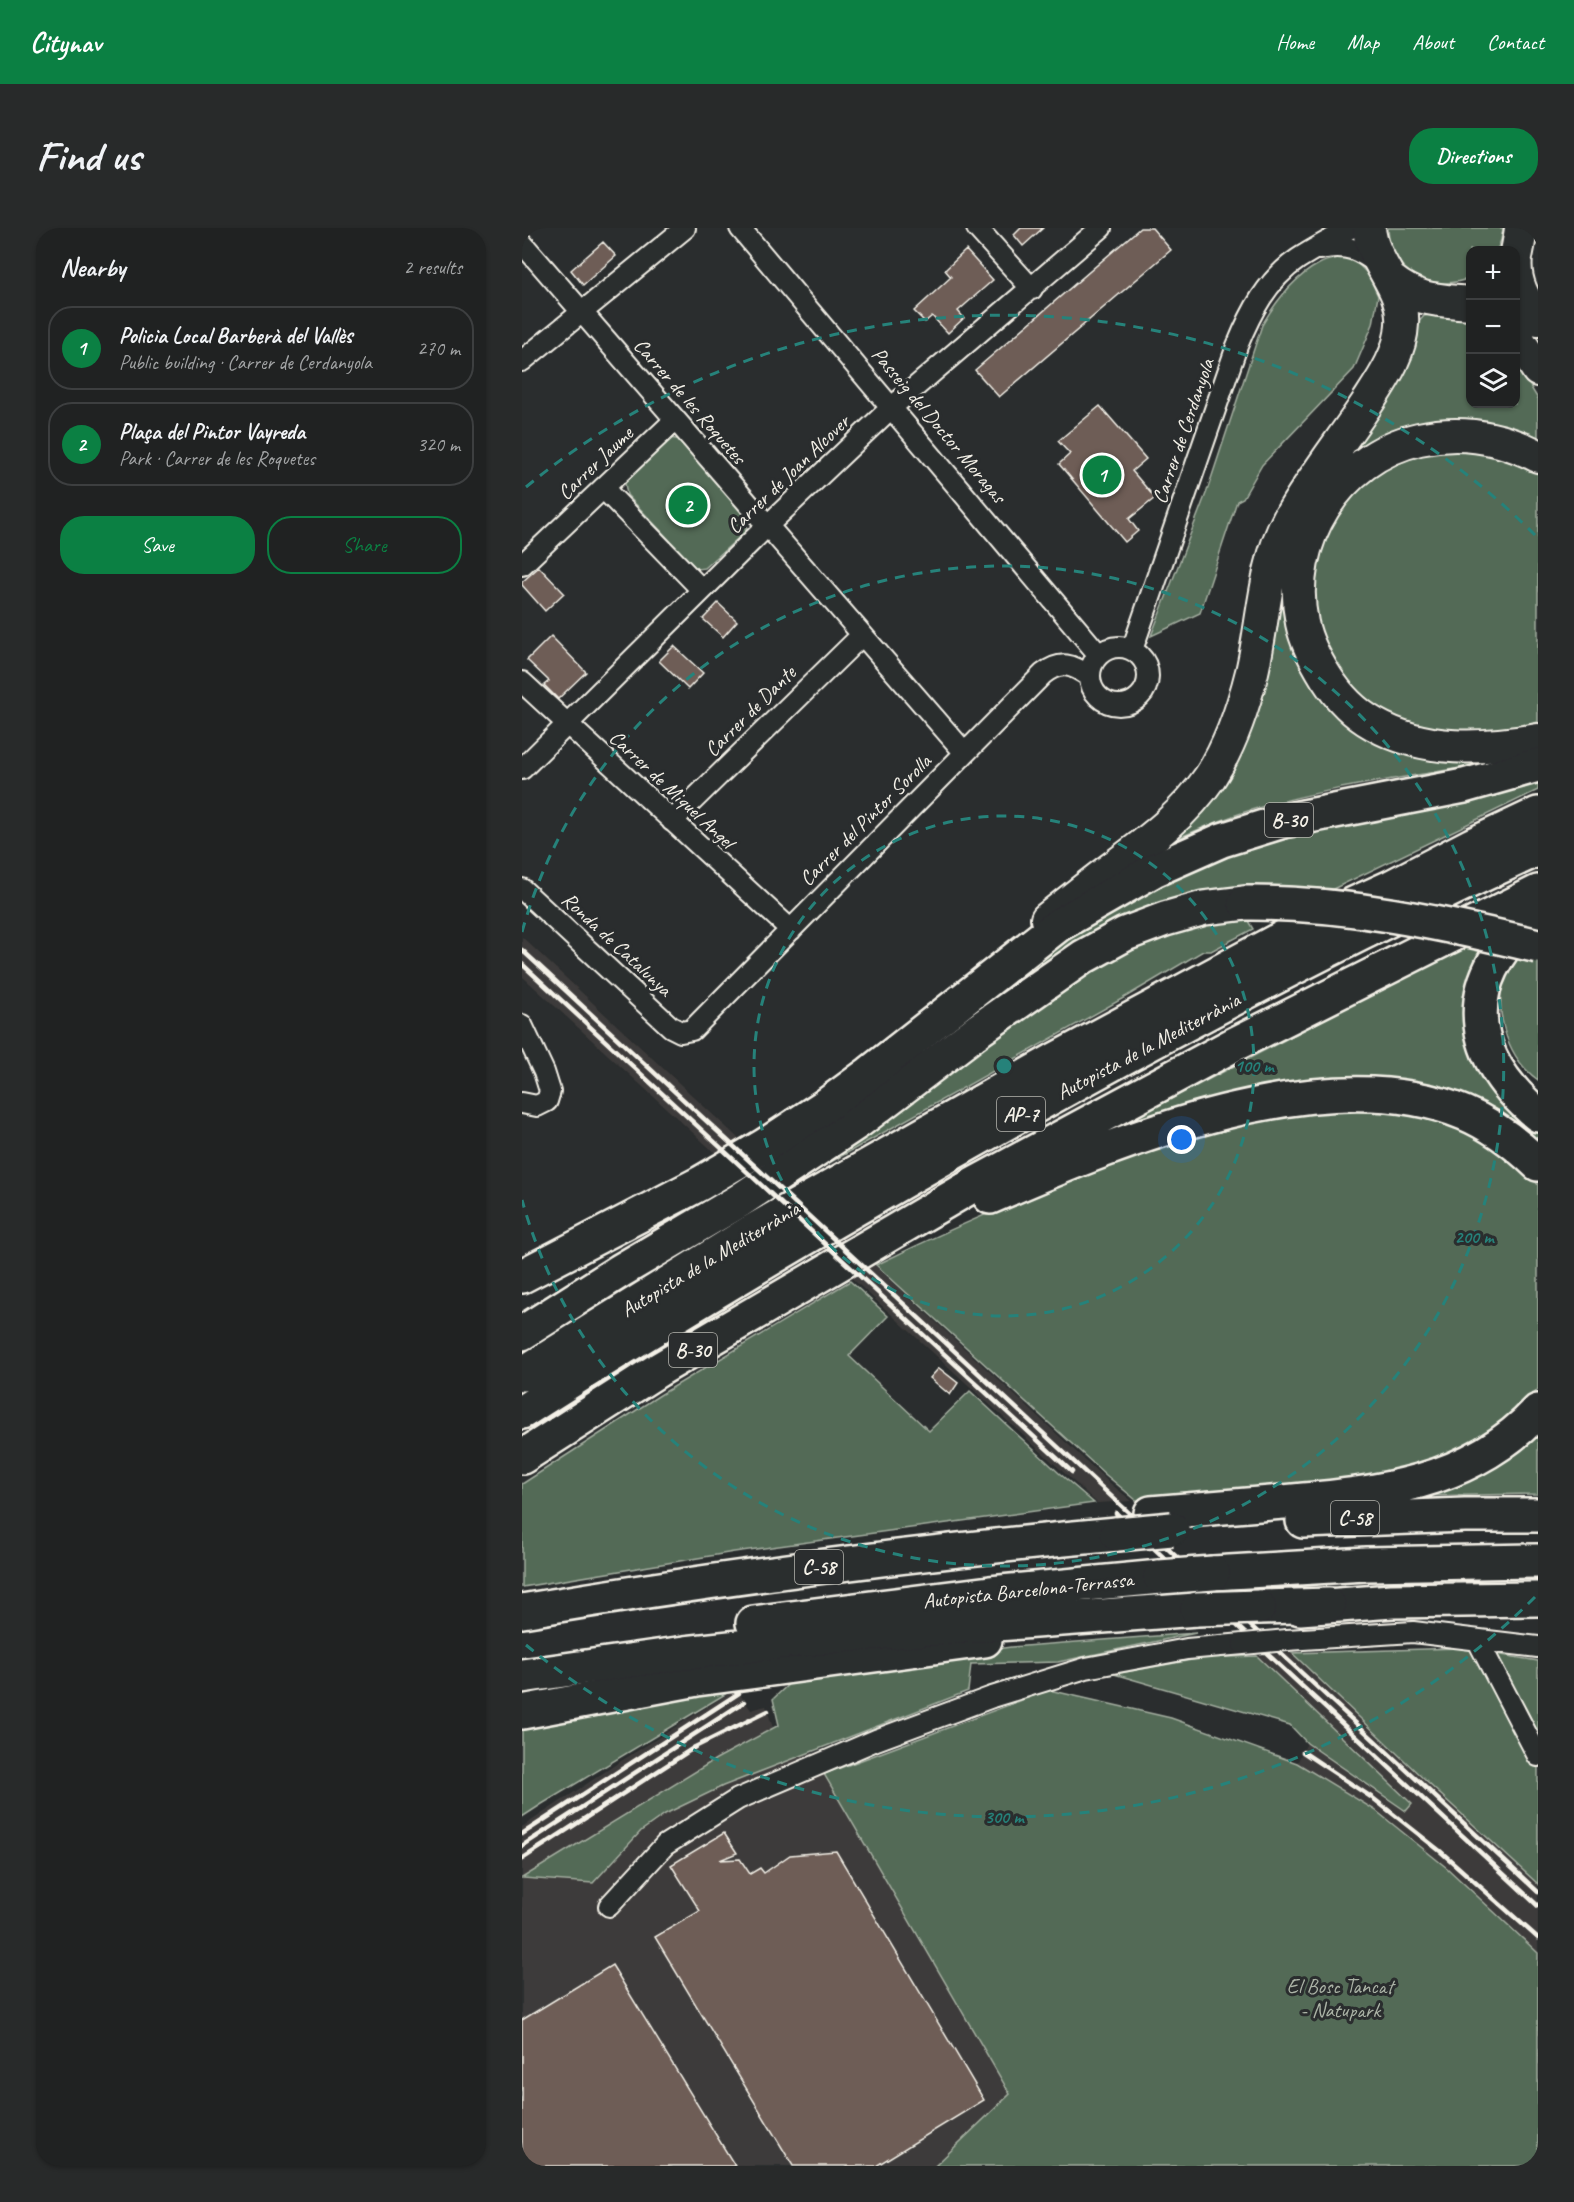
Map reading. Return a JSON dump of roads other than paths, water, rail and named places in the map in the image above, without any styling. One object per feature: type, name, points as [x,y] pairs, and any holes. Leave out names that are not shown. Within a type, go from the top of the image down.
[{"type":"highway","name":"B-30","points":[[522,1289],[642,1221],[825,1106],[1058,925],[1125,885],[1222,840],[1283,821],[1464,786],[1538,765]]},
{"type":"highway","name":"Autopista de la Mediterrània","points":[[522,1374],[752,1232],[1053,1061],[1301,928],[1391,887],[1538,814]]},
{"type":"highway","name":"Autopista de la Mediterrània","points":[[522,1412],[777,1254],[1073,1084],[1314,958],[1538,849]]},
{"type":"highway","name":"B-30","points":[[522,1457],[658,1371],[975,1184],[1233,1045],[1538,892]]},
{"type":"highway","points":[[522,1333],[620,1271],[739,1201],[859,1121],[980,1029],[1083,957],[1125,934],[1204,908],[1245,903],[1308,904],[1425,921],[1538,945]]},
{"type":"highway","points":[[1538,913],[1523,925],[1493,964],[1485,981],[1481,999],[1481,1031],[1488,1053],[1496,1068],[1523,1102],[1538,1114]]},
{"type":"highway","points":[[866,1248],[1084,1158],[1158,1132],[1250,1106],[1308,1096],[1386,1095],[1433,1103],[1462,1112],[1504,1134],[1538,1164]]},
{"type":"highway","points":[[522,1276],[701,1183]]},
{"type":"highway","points":[[1161,1521],[1402,1487],[1449,1470],[1495,1447],[1538,1411]]},
{"type":"highway","name":"C-58","points":[[522,1611],[1109,1525],[1161,1521],[1538,1515]]},
{"type":"highway","name":"Autopista Barcelona-Terrassa","points":[[522,1659],[878,1606],[1160,1577],[1366,1564],[1538,1561]]},
{"type":"highway","points":[[522,1676],[686,1653],[836,1636],[1392,1601],[1538,1599]]},
{"type":"highway","points":[[522,1712],[697,1679],[907,1649],[1201,1614]]},
{"type":"main road","points":[[922,1031],[951,995],[1173,821],[1210,777],[1223,754],[1242,705],[1259,638],[1268,579],[1288,521],[1377,387],[1397,349],[1403,323],[1402,310],[1397,290],[1373,250],[1369,228]]},
{"type":"main road","points":[[1386,273],[1401,288],[1422,298],[1465,300]]},
{"type":"main road","points":[[1520,291],[1538,319]]},
{"type":"main road","points":[[1520,343],[1538,370]]},
{"type":"main road","points":[[1538,456],[1489,438],[1462,435],[1435,436],[1408,442],[1367,462],[1335,490],[1312,530],[1303,558],[1299,600],[1302,624],[1310,648],[1322,670],[1335,691],[1373,724],[1421,742],[1449,746],[1478,748],[1538,740]]},
{"type":"main road","points":[[1481,1031],[1504,1068],[1538,1097]]},
{"type":"street","points":[[522,361],[685,228]]},
{"type":"street","name":"Passeig del Doctor Moragas","points":[[740,228],[1099,655]]},
{"type":"street","points":[[977,228],[1032,289]]},
{"type":"street","name":"Carrer de Joan Alcover","points":[[522,770],[766,526],[892,407],[1101,228]]},
{"type":"street","name":"Carrer de Cerdanyola","points":[[1132,650],[1246,324],[1255,305],[1269,286],[1298,259],[1350,228]]},
{"type":"street","name":"Carrer de les Roquetes","points":[[522,243],[965,753]]},
{"type":"street","name":"Carrer de Cerdanyola","points":[[1314,250],[1342,246],[1353,248],[1386,273]]},
{"type":"street","name":"Carrer Jaume","points":[[522,565],[675,420]]},
{"type":"street","points":[[603,488],[702,590]]},
{"type":"street","name":"Carrer de Dante","points":[[672,821],[862,635]]},
{"type":"street","points":[[1115,647],[1132,650],[1143,659],[1148,672],[1147,685],[1140,696],[1128,704],[1115,705],[1102,700],[1093,690],[1090,669],[1099,655],[1115,647]]},
{"type":"street","name":"Carrer del Pintor Sorolla","points":[[681,1032],[692,1030],[1051,668],[1060,665],[1070,666],[1090,677]]},
{"type":"street","name":"Carrer de Miquel Angel","points":[[522,682],[790,930]]},
{"type":"street","name":"Ronda de Catalunya","points":[[522,889],[671,1027],[681,1032]]},
{"type":"street","points":[[522,1025],[544,1072],[550,1091],[547,1101],[530,1105]]},
{"type":"street","points":[[609,1906],[665,1845],[738,1799],[876,1740],[992,1697],[1086,1668],[1187,1649],[1413,1632],[1538,1647]]},
{"type":"street","points":[[1478,1641],[1538,1756]]},
{"type":"railway","points":[[522,950],[1538,1892]]},
{"type":"railway","points":[[522,964],[1072,1472]]},
{"type":"railway","points":[[1116,1513],[1538,1906]]},
{"type":"railway","points":[[522,1834],[739,1693]]},
{"type":"railway","points":[[522,1846],[744,1702]]},
{"type":"railway","points":[[522,1859],[695,1747],[768,1711]]},
{"type":"railway","points":[[1303,1752],[1374,1799],[1440,1851],[1538,1938]]},
{"type":"place","name":"Policia Local Barberà del Vallès","points":[[1102,475]]},
{"type":"place","name":"Plaça del Pintor Vayreda","points":[[688,505]]},
{"type":"park label","name":"El Bosc Tancat - Natupark","points":[[1340,1998]]}]
